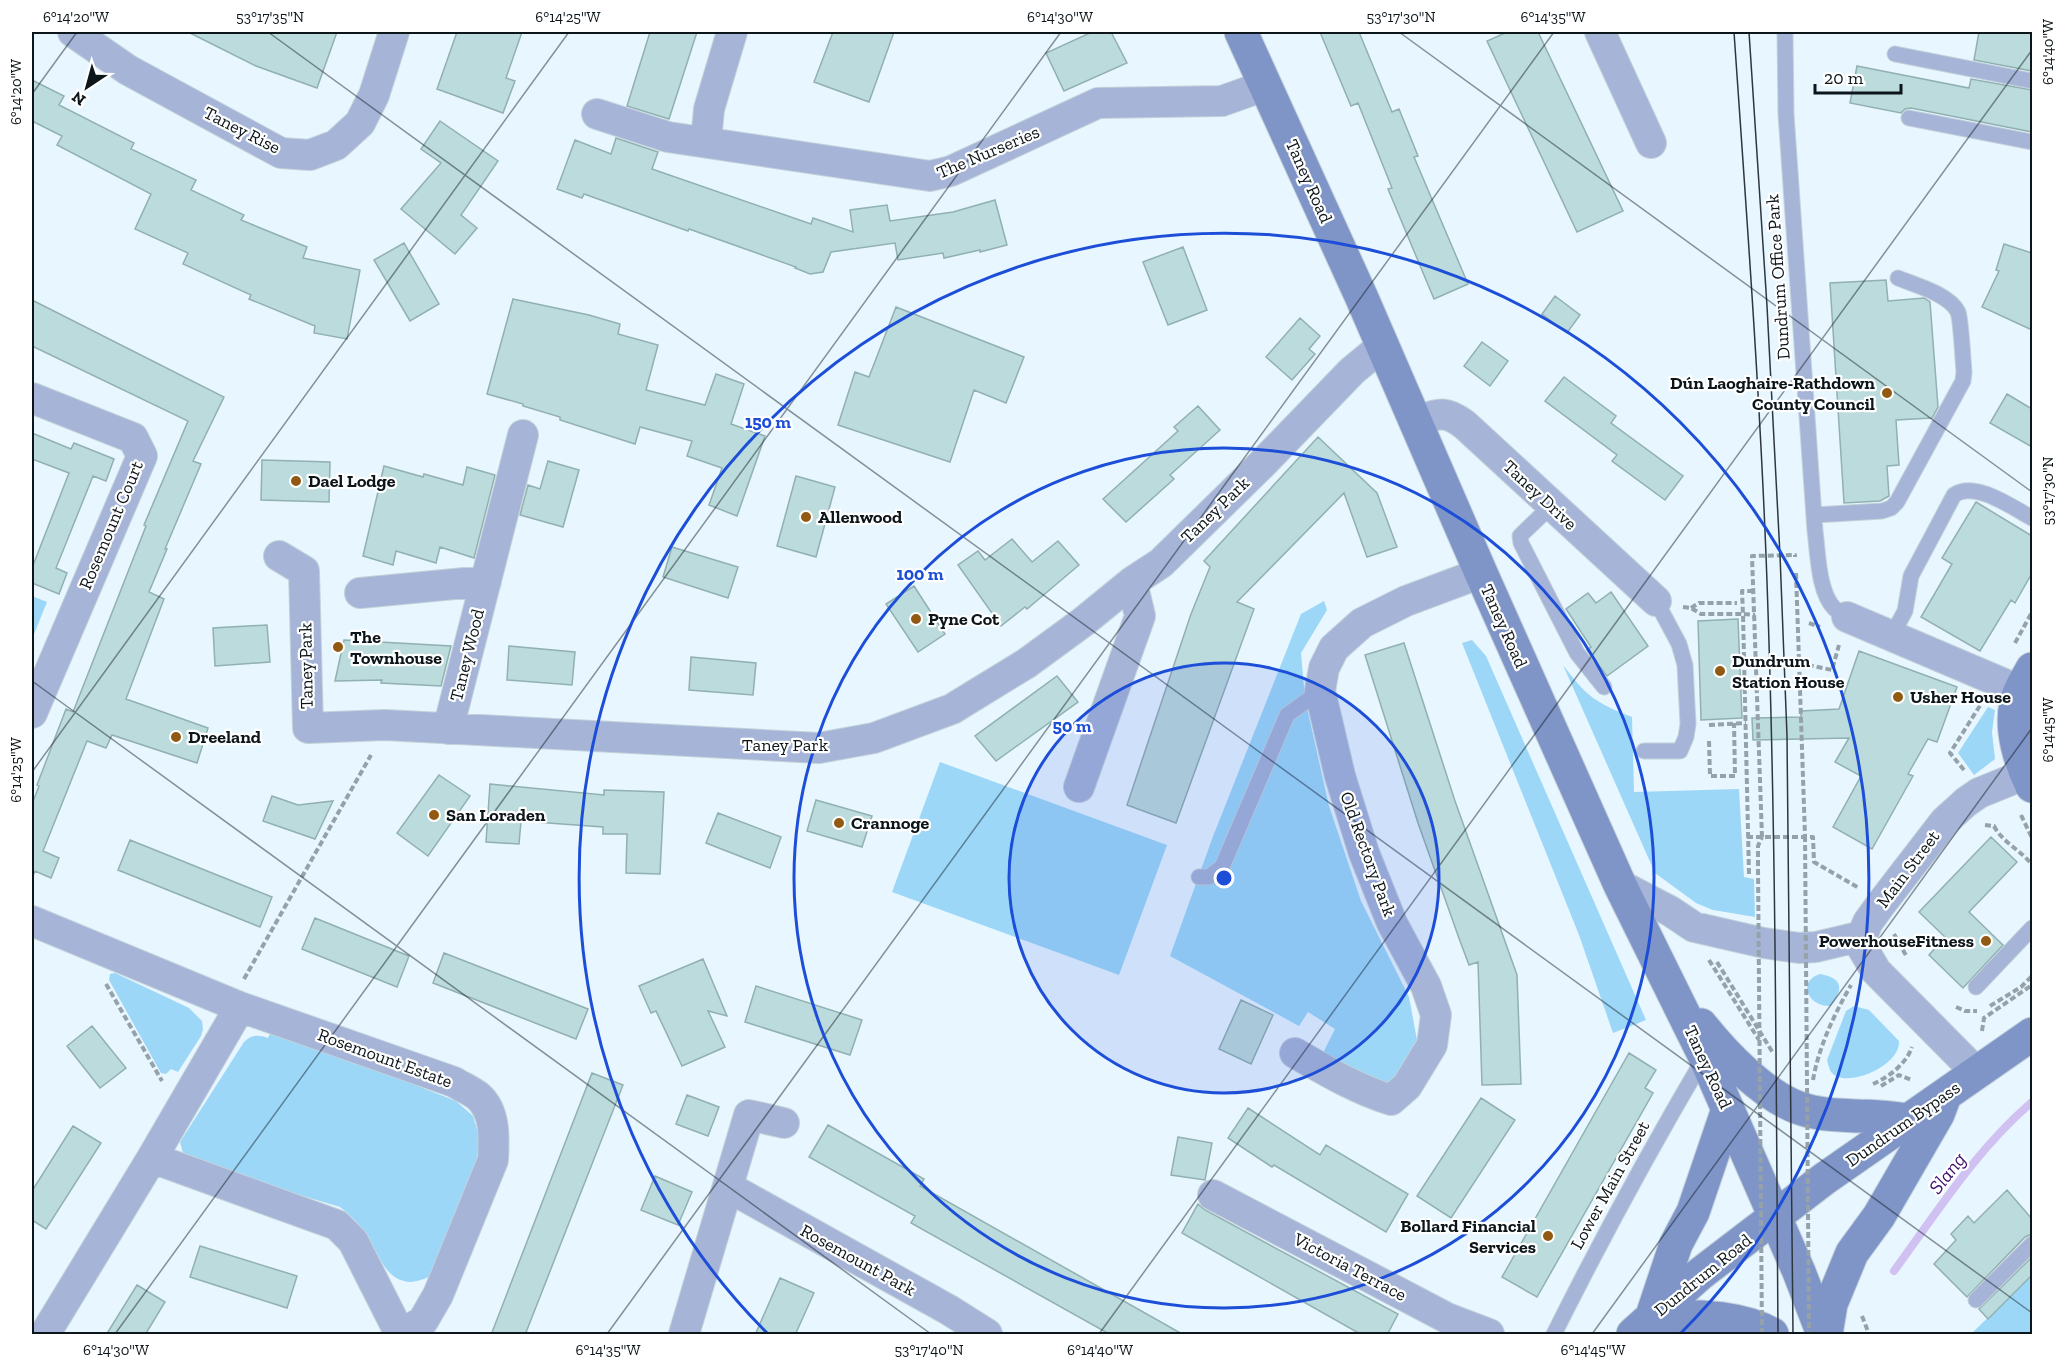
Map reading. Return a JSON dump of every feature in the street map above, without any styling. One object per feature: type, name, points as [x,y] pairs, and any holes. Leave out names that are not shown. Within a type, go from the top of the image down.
[{"type":"main road","name":"Taney Road","points":[[1241,32],[1342,254],[1480,573],[1620,885],[1705,1057],[1824,1335]]},
{"type":"main road","name":"Main Street","points":[[2027,680],[2016,702],[2015,725],[2018,747],[2029,780]]},
{"type":"main road","points":[[1669,985],[1716,1045],[1766,1089],[1784,1100],[1797,1107],[1832,1115],[1909,1120]]},
{"type":"main road","name":"Dundrum Bypass","points":[[1775,1217],[1824,1179],[2032,1034]]},
{"type":"main road","points":[[1824,1335],[1831,1304],[1852,1253],[1879,1216],[1938,1114],[1946,1094]]},
{"type":"main road","points":[[1728,1109],[1693,1212],[1676,1244],[1643,1325],[1719,1317],[1751,1325],[1772,1335]]},
{"type":"main road","name":"Dundrum Road","points":[[1643,1325],[1700,1274],[1775,1217]]},
{"type":"street","name":"Taney Rise","points":[[73,32],[128,70],[281,153],[310,155],[336,145],[360,123],[374,95],[394,32]]},
{"type":"street","points":[[706,141],[709,109],[732,32]]},
{"type":"street","points":[[1600,32],[1651,144]]},
{"type":"street","name":"The Nurseries","points":[[597,114],[668,137],[930,176],[951,171],[1098,104],[1222,101],[1264,86]]},
{"type":"street","name":"Taney Park","points":[[279,556],[304,571],[308,728],[386,726],[819,748],[874,738],[952,709],[1027,663],[1132,582],[1161,563],[1352,371],[1381,347]]},
{"type":"street","name":"Rosemount Court","points":[[32,398],[133,438],[142,456],[32,713]]},
{"type":"street","name":"Taney Drive","points":[[1415,422],[1441,414],[1454,417],[1478,436],[1656,601]]},
{"type":"street","name":"Taney Wood","points":[[448,729],[523,435]]},
{"type":"street","name":"Old Rectory Park","points":[[1295,1053],[1368,1093],[1390,1100],[1407,1086],[1432,1045],[1436,1015],[1426,986],[1392,923],[1364,853],[1340,776],[1320,691],[1324,668],[1334,648],[1362,623],[1406,601],[1480,573]]},
{"type":"street","name":"Taney Wood","points":[[360,593],[486,581]]},
{"type":"street","points":[[1079,787],[1140,616],[1132,582]]},
{"type":"street","points":[[1844,626],[1891,637],[2027,680]]},
{"type":"street","name":"Main Street","points":[[1863,936],[1868,922],[1881,904],[1954,812],[1979,793],[2029,780]]},
{"type":"street","points":[[1620,885],[1670,911],[1694,927],[1764,943],[1807,948],[1863,936],[1863,949],[1876,971],[1977,1073]]},
{"type":"street","name":"Rosemount Estate","points":[[32,921],[235,1005],[454,1082],[479,1098],[491,1115],[494,1139],[493,1160],[443,1284],[423,1321],[401,1335],[353,1241],[337,1225],[152,1158]]},
{"type":"street","points":[[45,1335],[185,1101],[235,1005]]},
{"type":"street","points":[[684,1335],[749,1115],[784,1123]]},
{"type":"street","name":"Rosemount Park","points":[[729,1187],[949,1310],[987,1335]]},
{"type":"street","name":"Victoria Terrace","points":[[1214,1195],[1446,1318],[1489,1335]]},
{"type":"lane","name":"Dundrum Office Park","points":[[1785,32],[1786,114],[1815,514],[1822,583],[1827,598],[1844,626]]},
{"type":"lane","points":[[1895,54],[2032,81]]},
{"type":"lane","points":[[1909,118],[2032,142]]},
{"type":"lane","points":[[1815,514],[1882,512],[1891,508],[1897,502],[1963,381],[1958,312],[1947,300],[1933,291],[1898,278]]},
{"type":"lane","points":[[1891,637],[1905,611],[1911,576],[1954,495],[1970,489],[1981,492],[2032,518]]},
{"type":"lane","points":[[1551,506],[1524,531],[1520,536],[1521,543],[1577,653],[1604,687]]},
{"type":"lane","points":[[1644,751],[1680,751],[1688,724],[1685,665],[1679,644],[1656,601]]},
{"type":"lane","points":[[1198,877],[1209,877],[1222,867],[1287,715],[1320,691]]},
{"type":"lane","points":[[1976,987],[2032,928]]},
{"type":"lane","name":"Lower Main Street","points":[[1554,1335],[1586,1269],[1705,1057]]},
{"type":"lane","points":[[1976,1300],[2032,1244]]},
{"type":"path","points":[[1762,1335],[1758,867],[1758,846],[1762,837],[1752,556],[1795,555],[1805,836],[1809,1335]]},
{"type":"path","points":[[1749,874],[1742,591],[1754,591]]},
{"type":"path","points":[[1656,601],[1691,608],[1701,614],[1755,615]]},
{"type":"path","points":[[1691,608],[1699,603],[1737,603]]},
{"type":"path","points":[[1800,663],[1832,670],[1844,626]]},
{"type":"path","points":[[1746,723],[1709,723],[1710,776],[1746,776]]},
{"type":"path","points":[[1734,723],[1735,776]]},
{"type":"path","points":[[235,1005],[386,726]]},
{"type":"path","points":[[1984,824],[1994,826],[1998,833],[2032,865]]},
{"type":"path","points":[[1747,837],[1813,837],[1814,862],[1881,904]]},
{"type":"path","points":[[1893,931],[1909,961]]},
{"type":"path","points":[[104,950],[95,966],[166,1086],[185,1101]]},
{"type":"path","points":[[1713,955],[1774,1056]]},
{"type":"path","points":[[1707,956],[1770,1060]]},
{"type":"path","points":[[1754,962],[1766,962]]},
{"type":"path","points":[[1800,964],[1812,965]]},
{"type":"path","points":[[1987,1008],[2021,987],[2032,976]]},
{"type":"path","points":[[1812,1084],[1817,1057],[1838,1007],[1853,981]]},
{"type":"path","points":[[1950,1003],[1965,1011],[1981,1010]]},
{"type":"path","points":[[1867,1086],[1883,1078],[1901,1064],[1908,1057],[1912,1043]]},
{"type":"path","points":[[1873,1089],[1899,1075],[1946,1094]]},
{"type":"path","points":[[1802,1080],[1819,1085]]},
{"type":"path","points":[[1800,1087],[1814,1092]]},
{"type":"path","points":[[1863,1319],[1869,1335]]},
{"type":"shaded area","points":[[32,596],[47,602],[32,639]]},
{"type":"shaded area","points":[[1324,601],[1327,610],[1301,653],[1305,699],[1329,806],[1361,901],[1409,997],[1417,1040],[1403,1068],[1389,1087],[1323,1053],[1335,1029],[1308,1012],[1299,1026],[1170,956],[1212,839],[1301,614]]},
{"type":"shaded area","points":[[1472,640],[1486,656],[1646,1020],[1613,1033],[1579,935],[1462,643]]},
{"type":"shaded area","points":[[1563,665],[1578,684],[1600,703],[1632,717],[1634,792],[1739,789],[1744,877],[1754,879],[1755,917],[1713,910],[1696,903],[1655,873]]},
{"type":"shaded area","points":[[1988,707],[1995,710],[1992,732],[1995,759],[1974,775],[1958,753]]},
{"type":"shaded area","points":[[940,762],[1167,845],[1119,975],[892,892]]},
{"type":"shaded area","points":[[115,973],[189,1008],[202,1021],[201,1036],[178,1072],[171,1069],[166,1074],[161,1073],[109,980],[110,974]]},
{"type":"shaded area","points":[[1820,974],[1833,978],[1839,985],[1838,994],[1830,1006],[1816,1002],[1808,993],[1809,982]]},
{"type":"shaded area","points":[[1854,1006],[1869,1010],[1899,1041],[1897,1050],[1891,1059],[1872,1072],[1849,1078],[1839,1077],[1831,1072],[1827,1060],[1846,1011]]},
{"type":"shaded area","points":[[272,1029],[456,1101],[473,1116],[480,1139],[476,1163],[431,1276],[411,1282],[397,1279],[382,1263],[363,1229],[340,1207],[190,1162],[183,1153],[180,1142],[244,1042],[255,1036],[268,1038]]},
{"type":"shaded area","points":[[2032,1275],[2032,1334],[1971,1334]]},
{"type":"building","points":[[188,32],[337,32],[317,88],[256,66]]},
{"type":"building","points":[[457,32],[522,32],[506,78],[515,81],[503,113],[437,89]]},
{"type":"building","points":[[650,32],[697,32],[669,119],[627,106]]},
{"type":"building","points":[[833,32],[894,32],[869,102],[814,82]]},
{"type":"building","points":[[1092,32],[1111,32],[1127,63],[1064,91],[1046,53]]},
{"type":"building","points":[[1320,32],[1359,32],[1392,112],[1399,109],[1418,156],[1414,157],[1468,284],[1434,299],[1388,189],[1392,188],[1358,103],[1351,106]]},
{"type":"building","points":[[1507,32],[1538,32],[1623,211],[1577,232],[1487,41]]},
{"type":"building","points":[[1979,32],[2032,32],[2032,71],[1974,60]]},
{"type":"building","points":[[1857,66],[1969,88],[1971,79],[2032,90],[2032,132],[1911,108],[1901,113],[1850,103]]},
{"type":"building","points":[[32,80],[64,96],[59,105],[134,143],[131,149],[196,180],[191,190],[244,215],[241,220],[307,247],[303,258],[360,270],[347,339],[314,333],[315,326],[249,299],[251,295],[183,264],[188,253],[135,229],[151,194],[57,145],[62,136],[32,121]]},
{"type":"building","points":[[440,121],[498,161],[461,215],[477,228],[455,254],[401,209],[441,163],[421,149]]},
{"type":"building","points":[[616,138],[658,152],[652,169],[811,224],[813,218],[853,232],[850,210],[887,205],[890,221],[953,212],[995,200],[1007,245],[944,258],[943,253],[898,260],[895,243],[831,252],[823,272],[810,274],[689,229],[688,231],[584,194],[582,198],[557,189],[575,140],[611,154]]},
{"type":"building","points":[[404,243],[439,304],[410,321],[374,260]]},
{"type":"building","points":[[2004,244],[2032,253],[2032,330],[1982,307],[1999,271],[1996,270]]},
{"type":"building","points":[[1183,247],[1207,310],[1168,325],[1143,262]]},
{"type":"building","name":"Dún Laoghaire-Rathdown County Council","points":[[1886,280],[1888,301],[1924,298],[1930,302],[1938,407],[1932,418],[1896,420],[1899,465],[1887,466],[1889,496],[1880,501],[1844,503],[1830,283]]},
{"type":"building","points":[[1555,296],[1580,315],[1567,333],[1542,314]]},
{"type":"building","points":[[513,299],[620,324],[618,334],[658,345],[646,390],[705,405],[716,374],[744,384],[731,424],[765,436],[737,516],[709,505],[722,468],[687,456],[692,441],[640,427],[635,444],[560,420],[560,417],[523,406],[523,404],[487,394]]},
{"type":"building","points":[[32,300],[224,397],[193,461],[201,464],[149,592],[164,599],[126,699],[208,728],[197,763],[112,735],[106,748],[87,741],[43,851],[59,858],[51,878],[35,871],[32,878],[32,804],[39,786],[37,785],[66,709],[73,712],[146,526],[144,525],[188,421],[32,346]]},
{"type":"building","points":[[896,307],[1024,357],[1006,403],[974,390],[950,462],[838,425],[855,372],[869,377]]},
{"type":"building","points":[[1300,318],[1320,336],[1309,349],[1315,354],[1292,380],[1266,357]]},
{"type":"building","points":[[1482,342],[1508,361],[1490,386],[1464,366]]},
{"type":"building","points":[[1564,377],[1616,416],[1611,423],[1683,476],[1665,500],[1612,461],[1617,455],[1545,401]]},
{"type":"building","points":[[2007,394],[2032,409],[2032,447],[1990,423]]},
{"type":"building","points":[[1198,406],[1220,430],[1170,475],[1174,479],[1126,522],[1103,499],[1178,431],[1174,427]]},
{"type":"building","points":[[32,433],[71,449],[74,443],[114,459],[106,481],[93,476],[56,568],[67,573],[59,594],[32,583],[32,568],[69,473],[32,459]]},
{"type":"building","points":[[1318,437],[1377,493],[1397,547],[1367,557],[1344,493],[1237,602],[1254,609],[1176,823],[1127,805],[1191,614],[1210,567],[1204,561]]},
{"type":"building","name":"Dael Lodge","points":[[262,460],[330,462],[329,502],[261,500]]},
{"type":"building","points":[[548,461],[579,470],[563,527],[520,515],[528,485],[540,489]]},
{"type":"building","points":[[384,466],[463,485],[467,467],[495,475],[474,558],[440,547],[436,563],[396,551],[393,565],[363,556]]},
{"type":"building","name":"Allenwood","points":[[796,476],[835,487],[816,557],[777,546]]},
{"type":"building","points":[[1976,502],[2032,536],[2032,573],[2015,603],[2011,600],[1980,651],[1921,617],[1952,564],[1942,558]]},
{"type":"building","points":[[1012,539],[1032,562],[1058,541],[1079,565],[1027,609],[1025,607],[1001,626],[958,565],[978,551],[985,560]]},
{"type":"building","points":[[672,547],[738,567],[728,598],[663,577]]},
{"type":"building","name":"Pyne Cot","points":[[914,586],[945,634],[918,652],[886,604]]},
{"type":"building","points":[[1611,592],[1648,646],[1607,676],[1587,650],[1591,647],[1566,609],[1588,593],[1596,603]]},
{"type":"building","name":"Dundrum Station House","points":[[1738,619],[1742,718],[1701,720],[1698,621]]},
{"type":"building","points":[[267,625],[270,662],[215,666],[213,628]]},
{"type":"building","points":[[344,640],[451,646],[441,686],[381,683],[382,680],[335,681]]},
{"type":"building","points":[[1404,643],[1455,801],[1517,975],[1521,1084],[1482,1085],[1478,962],[1469,965],[1460,941],[1418,823],[1365,655]]},
{"type":"building","points":[[509,646],[575,652],[572,685],[507,680]]},
{"type":"building","points":[[1859,651],[1957,687],[1937,742],[1928,739],[1908,774],[1913,776],[1872,849],[1833,827],[1861,776],[1835,762],[1849,738],[1753,740],[1752,718],[1801,717],[1801,711],[1839,709]]},
{"type":"building","points":[[691,657],[756,663],[753,695],[689,690]]},
{"type":"building","points":[[1057,676],[1078,702],[996,761],[975,736]]},
{"type":"building","name":"San Loraden","points":[[439,775],[470,796],[428,856],[397,833]]},
{"type":"building","points":[[490,784],[604,795],[604,790],[664,792],[660,874],[626,873],[627,834],[603,834],[603,827],[521,821],[519,844],[486,842]]},
{"type":"building","points":[[272,796],[298,805],[333,801],[315,839],[263,821]]},
{"type":"building","name":"Crannoge","points":[[816,800],[872,816],[862,847],[807,831]]},
{"type":"building","points":[[718,813],[781,837],[770,868],[706,843]]},
{"type":"building","points":[[1991,837],[2017,862],[1969,912],[2003,945],[1963,988],[1929,955],[1945,937],[1919,912]]},
{"type":"building","points":[[130,840],[272,897],[260,927],[118,870]]},
{"type":"building","points":[[315,918],[409,956],[397,987],[302,949]]},
{"type":"building","points":[[444,953],[588,1009],[576,1039],[433,983]]},
{"type":"building","points":[[703,959],[727,1016],[708,1011],[725,1047],[682,1066],[656,1011],[651,1013],[639,986]]},
{"type":"building","points":[[756,986],[862,1020],[850,1055],[745,1022]]},
{"type":"building","points":[[1241,1000],[1273,1015],[1251,1064],[1219,1049]]},
{"type":"building","points":[[92,1026],[126,1068],[100,1088],[67,1046]]},
{"type":"building","points":[[1629,1053],[1656,1070],[1645,1088],[1653,1093],[1537,1297],[1502,1277]]},
{"type":"building","points":[[592,1073],[623,1085],[525,1335],[491,1335]]},
{"type":"building","points":[[687,1095],[719,1107],[708,1136],[676,1124]]},
{"type":"building","points":[[1481,1098],[1515,1120],[1451,1218],[1417,1196]]},
{"type":"building","points":[[1248,1108],[1320,1155],[1326,1145],[1408,1194],[1386,1232],[1274,1165],[1272,1167],[1228,1138]]},
{"type":"building","points":[[828,1125],[924,1179],[920,1186],[1184,1335],[1111,1335],[911,1223],[915,1216],[809,1157]]},
{"type":"building","points":[[73,1126],[101,1143],[46,1229],[32,1220],[32,1191]]},
{"type":"building","points":[[1178,1137],[1212,1143],[1205,1180],[1171,1175]]},
{"type":"building","points":[[655,1176],[692,1192],[678,1225],[641,1210]]},
{"type":"building","points":[[2007,1190],[2032,1219],[2032,1234],[2025,1237],[1967,1297],[1934,1264],[1956,1240],[1951,1234],[1968,1216],[1974,1223]]},
{"type":"building","points":[[1198,1204],[1205,1210],[1398,1314],[1387,1335],[1362,1335],[1182,1233]]},
{"type":"building","points":[[200,1246],[297,1276],[287,1308],[190,1277]]},
{"type":"building","points":[[2032,1257],[2032,1275],[1988,1319],[1979,1309]]},
{"type":"building","points":[[780,1278],[814,1293],[795,1335],[755,1335]]},
{"type":"building","points":[[137,1285],[165,1302],[145,1335],[106,1335]]},
{"type":"waterway","name":"Slang","points":[[1894,1271],[1942,1204],[1993,1140],[2032,1102]]},
{"type":"tram line","points":[[1734,32],[1752,293],[1766,555],[1772,750],[1778,1334]]},
{"type":"tram line","points":[[1749,32],[1767,306],[1787,736],[1793,1334]]},
{"type":"place","name":"Dún Laoghaire-Rathdown County Council","points":[[1887,393]]},
{"type":"place","name":"Dael Lodge","points":[[296,481]]},
{"type":"place","name":"Allenwood","points":[[806,517]]},
{"type":"place","name":"Pyne Cot","points":[[916,619]]},
{"type":"place","name":"The Townhouse","points":[[338,647]]},
{"type":"place","name":"Dundrum Station House","points":[[1720,671]]},
{"type":"place","name":"Usher House","points":[[1898,697]]},
{"type":"place","name":"Dreeland","points":[[176,737]]},
{"type":"place","name":"San Loraden","points":[[434,815]]},
{"type":"place","name":"Crannoge","points":[[839,823]]},
{"type":"place","name":"PowerhouseFitness","points":[[1986,941]]},
{"type":"place","name":"Bollard Financial Services","points":[[1548,1236]]}]
